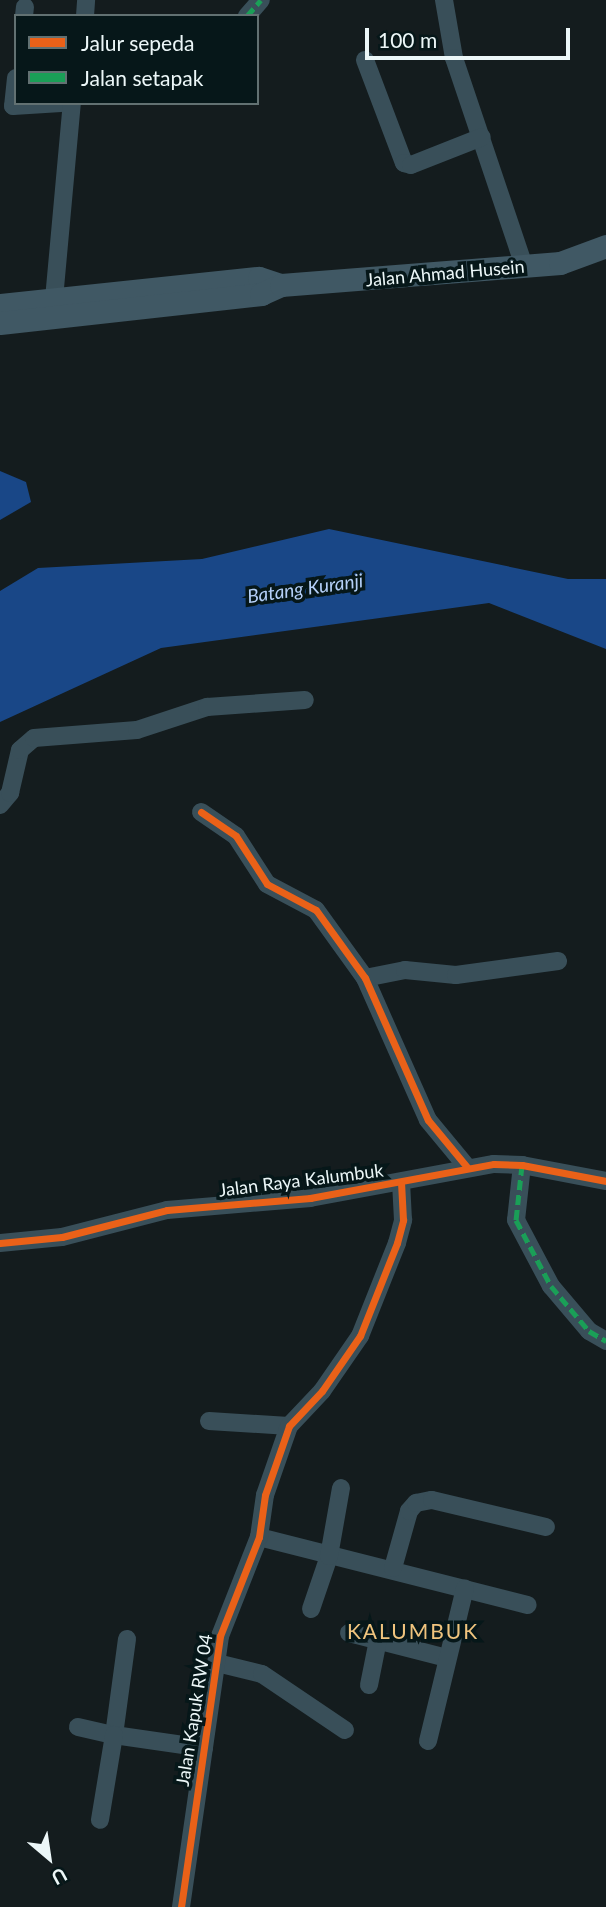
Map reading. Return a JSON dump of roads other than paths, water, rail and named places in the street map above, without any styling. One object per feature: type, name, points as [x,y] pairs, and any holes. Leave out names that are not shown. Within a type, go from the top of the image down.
[{"type":"main road","name":"Jalan Ahmad Husein","points":[[0,323],[261,294],[281,285],[560,263],[606,246]]},
{"type":"main road","name":"Jalan Ahmad Husein","points":[[0,305],[259,278],[281,285]]},
{"type":"street","points":[[249,14],[261,0]]},
{"type":"street","points":[[444,0],[454,58],[524,266]]},
{"type":"street","points":[[365,60],[404,163],[411,165],[482,137]]},
{"type":"street","points":[[14,97],[13,106],[29,105]]},
{"type":"street","points":[[54,299],[72,105]]},
{"type":"street","points":[[0,804],[10,793],[20,750],[34,738],[137,730],[207,707],[305,700]]},
{"type":"street","points":[[201,812],[236,836],[267,884],[316,910],[365,978],[428,1120],[467,1167]]},
{"type":"street","points":[[365,978],[405,970],[456,975],[558,961]]},
{"type":"street","points":[[522,1165],[516,1220],[551,1286],[589,1331],[606,1341]]},
{"type":"street","name":"Jalan Raya Kalumbuk","points":[[0,1243],[62,1237],[167,1210],[310,1198],[401,1184],[467,1167],[522,1165],[606,1181]]},
{"type":"street","name":"Jalan Kapuk RW 04","points":[[180,1907],[220,1636],[259,1537],[265,1495],[289,1426],[322,1391],[360,1336],[403,1220],[401,1184]]},
{"type":"street","points":[[209,1421],[289,1426]]},
{"type":"street","points":[[311,1609],[329,1556],[341,1488]]},
{"type":"street","points":[[393,1568],[409,1511],[416,1503],[432,1500],[546,1527]]},
{"type":"street","points":[[259,1537],[329,1556],[393,1568],[528,1605]]},
{"type":"street","points":[[428,1741],[465,1588]]},
{"type":"street","points":[[349,1633],[447,1658]]},
{"type":"street","points":[[100,1820],[127,1639]]},
{"type":"street","points":[[369,1685],[378,1640]]},
{"type":"street","points":[[217,1663],[262,1674],[345,1730]]},
{"type":"street","points":[[78,1727],[204,1748]]},
{"type":"water","points":[[0,471],[26,482],[31,502],[0,520]]},
{"type":"water","name":"Batang Kuranji","points":[[329,529],[568,579],[606,579],[606,649],[489,603],[161,648],[0,722],[0,591],[38,568],[202,559]]},
{"type":"district","name":"KALUMBUK","points":[[413,1631]]}]
